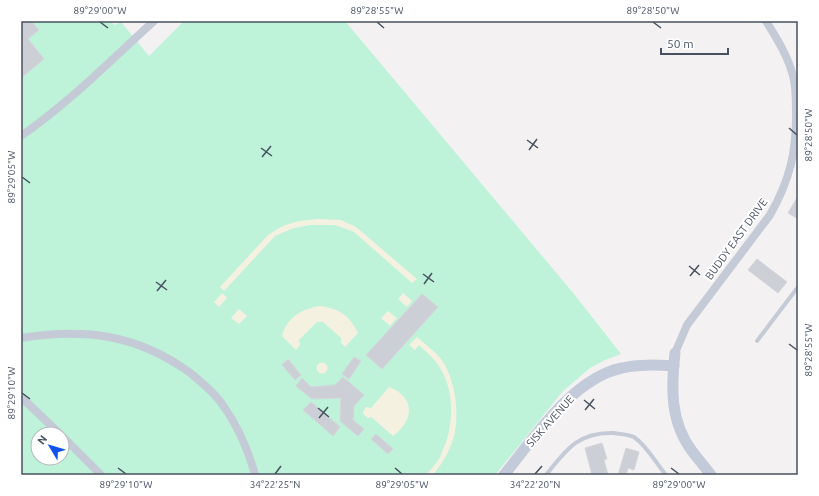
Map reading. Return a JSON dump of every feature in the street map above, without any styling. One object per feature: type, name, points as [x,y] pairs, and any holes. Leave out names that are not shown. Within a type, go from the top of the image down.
[{"type":"street","points":[[21,136],[35,127],[73,96],[154,21]]},
{"type":"street","name":"BUDDY EAST DRIVE","points":[[675,353],[688,325],[770,215],[778,201],[792,162],[796,139],[796,76],[780,43],[766,21]]},
{"type":"street","points":[[21,338],[46,334],[87,334],[124,339],[176,363],[198,379],[221,402],[243,440],[255,475]]},
{"type":"street","points":[[675,353],[672,389],[678,425],[691,450],[711,475]]},
{"type":"street","name":"SISK AVENUE","points":[[504,475],[554,414],[574,394],[596,377],[621,368],[649,364],[674,366]]},
{"type":"street","points":[[21,398],[51,426]]},
{"type":"street","points":[[70,444],[101,475]]},
{"type":"lane","points":[[756,341],[798,287]]},
{"type":"lane","points":[[546,475],[571,447],[583,437],[597,433],[608,433],[623,434],[633,437],[645,448],[666,475]]},
{"type":"green space","points":[[21,21],[108,21],[115,25],[121,22],[149,56],[184,21],[345,21],[574,294],[621,354],[590,368],[563,391],[495,475],[21,475]]},
{"type":"sand","points":[[319,219],[341,220],[356,227],[417,279],[412,283],[354,232],[335,225],[310,225],[294,228],[275,236],[224,291],[220,287],[268,235],[281,227],[292,223]]},
{"type":"sand","points":[[222,293],[227,298],[219,307],[214,302]]},
{"type":"sand","points":[[403,293],[412,301],[407,307],[398,299]]},
{"type":"sand","points":[[320,306],[333,309],[343,314],[355,327],[358,333],[345,347],[341,343],[341,338],[323,322],[317,322],[299,340],[300,345],[296,350],[282,336],[284,329],[296,315],[307,309]]},
{"type":"sand","points":[[239,309],[247,316],[239,324],[231,318]]},
{"type":"sand","points":[[388,311],[397,318],[390,326],[381,318]]},
{"type":"sand","points":[[417,337],[436,353],[445,365],[454,389],[457,415],[454,438],[447,455],[433,475],[426,475],[439,458],[446,442],[451,421],[450,399],[445,377],[436,362],[419,345],[415,350],[409,345]]},
{"type":"sand","points":[[320,363],[324,363],[326,364],[326,372],[320,373],[317,370],[317,366]]},
{"type":"sand","points":[[389,387],[398,391],[404,397],[408,403],[409,410],[405,423],[393,436],[371,417],[368,418],[363,414],[366,407],[371,408]]},
{"type":"building","points":[[21,21],[31,21],[39,30],[28,39],[44,59],[21,78]]},
{"type":"building","points":[[798,196],[798,219],[788,213]]},
{"type":"building","points":[[757,259],[787,282],[778,293],[748,270]]},
{"type":"building","points":[[422,294],[438,307],[382,369],[366,355]]},
{"type":"building","points":[[354,357],[361,361],[349,379],[342,374]]},
{"type":"building","points":[[288,359],[301,375],[295,380],[282,365]]},
{"type":"building","points":[[343,377],[364,395],[354,406],[353,420],[364,429],[358,436],[340,421],[341,398],[312,399],[296,386],[302,378],[311,387],[335,385]]},
{"type":"building","points":[[311,402],[340,427],[333,436],[303,410]]},
{"type":"building","points":[[376,434],[393,449],[388,454],[371,439]]},
{"type":"building","points":[[602,443],[607,459],[604,460],[608,475],[592,475],[585,448]]},
{"type":"building","points":[[626,448],[639,452],[634,470],[628,468],[626,475],[618,475]]}]
